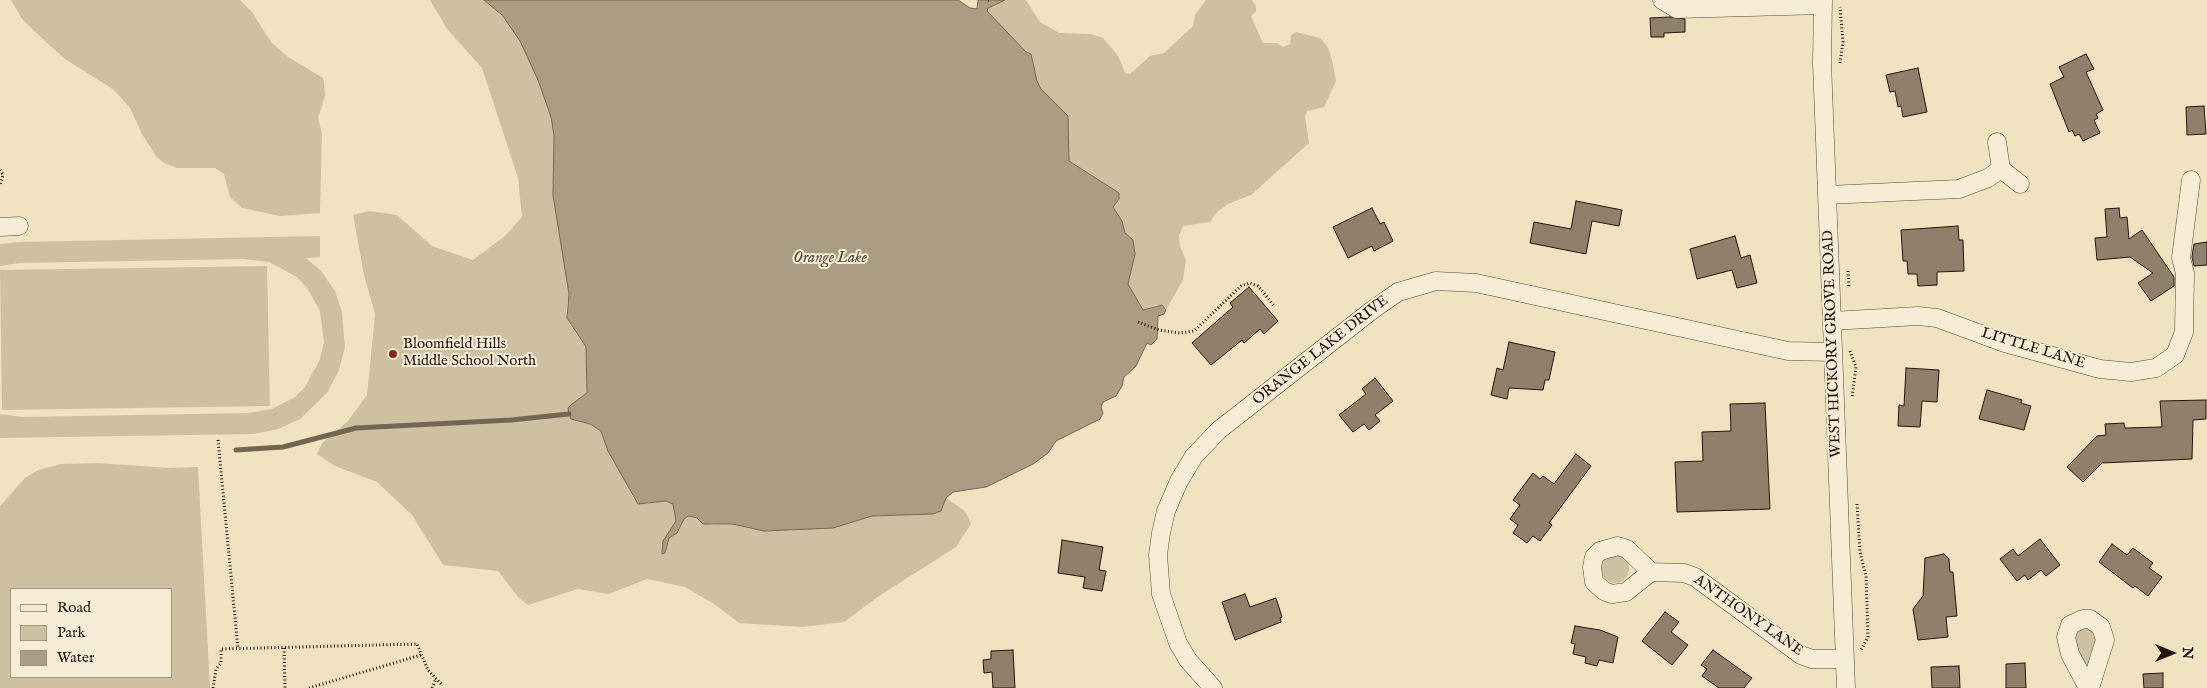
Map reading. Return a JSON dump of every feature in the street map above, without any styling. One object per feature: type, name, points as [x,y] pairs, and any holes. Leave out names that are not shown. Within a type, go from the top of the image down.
[{"type":"street","points":[[1662,0],[1677,9],[1822,2]]},
{"type":"street","name":"WEST HICKORY GROVE ROAD","points":[[1822,2],[1832,321],[1841,348],[1853,658],[1846,688]]},
{"type":"street","points":[[1998,142],[2001,169],[2020,184]]},
{"type":"street","points":[[1827,195],[1960,189],[1988,178],[2001,169]]},
{"type":"street","name":"LITTLE LANE","points":[[1832,321],[1918,316],[1938,318],[2005,343],[2100,369],[2131,372],[2156,368],[2175,355],[2184,332],[2185,273],[2181,258],[2191,180]]},
{"type":"street","points":[[0,227],[19,226]]},
{"type":"street","name":"ORANGE LAKE DRIVE","points":[[1213,688],[1188,660],[1178,644],[1161,594],[1158,555],[1161,533],[1166,511],[1179,481],[1194,456],[1219,430],[1398,292],[1436,281],[1476,283],[1788,351],[1841,348]]},
{"type":"street","name":"ANTHONY LANE","points":[[1651,572],[1684,573],[1695,577],[1802,656],[1812,659],[1853,658]]},
{"type":"path","points":[[0,170],[3,175],[0,186]]},
{"type":"path","points":[[1138,322],[1159,330],[1194,331],[1241,286],[1250,283],[1258,286],[1275,307]]},
{"type":"path","points":[[1841,348],[1856,367],[1851,403]]},
{"type":"path","points":[[218,440],[238,649]]},
{"type":"path","points":[[1853,658],[1868,638],[1866,576],[1860,552],[1856,496]]},
{"type":"path","points":[[214,688],[216,669],[221,663],[221,649],[417,644],[428,670],[441,684]]},
{"type":"path","points":[[284,648],[285,688]]},
{"type":"path","points":[[309,688],[421,655]]},
{"type":"path","points":[[432,688],[436,679]]},
{"type":"green space","points":[[11,0],[240,0],[252,12],[271,42],[288,57],[323,78],[325,96],[318,118],[322,134],[320,213],[280,216],[242,208],[230,197],[224,174],[215,168],[177,168],[164,163],[156,156],[142,134],[130,108],[114,90],[65,59],[22,19]]},
{"type":"green space","points":[[430,0],[484,0],[501,15],[520,41],[538,80],[551,117],[554,135],[553,195],[569,294],[566,310],[569,324],[586,347],[587,393],[568,408],[569,414],[571,419],[590,424],[601,431],[608,451],[624,476],[633,498],[644,504],[666,501],[673,504],[676,521],[663,541],[665,553],[669,538],[677,533],[684,519],[688,516],[712,525],[733,524],[764,531],[833,528],[872,516],[933,514],[941,511],[946,498],[965,511],[971,524],[956,547],[879,596],[844,622],[803,627],[739,623],[714,604],[685,587],[647,579],[609,594],[578,589],[528,605],[518,597],[498,571],[443,565],[412,515],[377,482],[335,466],[317,454],[322,443],[348,421],[367,395],[375,314],[364,275],[353,215],[369,211],[397,215],[432,246],[473,260],[505,236],[522,217],[518,178],[482,68],[447,29]]},
{"type":"green space","points":[[1005,0],[1026,0],[1040,22],[1059,33],[1091,34],[1103,38],[1118,56],[1125,73],[1130,74],[1150,56],[1164,53],[1193,26],[1195,15],[1206,0],[1252,0],[1256,6],[1256,11],[1251,16],[1263,43],[1277,43],[1283,47],[1290,44],[1291,35],[1296,32],[1320,38],[1328,47],[1336,81],[1324,107],[1307,111],[1305,116],[1309,143],[1251,195],[1228,204],[1217,212],[1210,222],[1183,226],[1179,235],[1180,246],[1186,260],[1183,280],[1166,310],[1165,306],[1156,305],[1143,310],[1128,284],[1135,254],[1125,233],[1122,221],[1113,207],[1119,199],[1119,193],[1069,161],[1067,116],[1041,89],[1037,81],[1031,54],[1026,52],[987,11],[988,8]]},
{"type":"green space","points":[[320,236],[320,257],[306,258],[321,271],[335,291],[342,312],[345,347],[339,370],[327,393],[300,419],[278,429],[254,434],[0,438],[0,414],[22,417],[249,413],[272,409],[295,397],[305,387],[320,359],[324,342],[320,311],[307,288],[297,277],[269,262],[243,259],[20,263],[0,266],[0,244]]},
{"type":"green space","points":[[267,266],[270,406],[2,410],[0,270]]},
{"type":"green space","points":[[98,463],[168,468],[198,467],[210,688],[0,688],[0,506],[25,478],[38,470],[61,464]]},
{"type":"green space","points":[[1615,555],[1625,559],[1629,569],[1625,579],[1615,583],[1605,579],[1601,569],[1605,559]]},
{"type":"green space","points":[[2088,626],[2099,634],[2088,666],[2086,666],[2076,652],[2074,632]]},
{"type":"water","name":"Orange Lake","points":[[484,0],[958,0],[970,8],[977,9],[978,0],[1005,0],[988,8],[987,11],[1026,52],[1031,54],[1037,81],[1041,89],[1068,116],[1069,161],[1119,193],[1119,199],[1113,207],[1122,221],[1125,233],[1133,240],[1135,254],[1128,284],[1143,310],[1162,305],[1166,310],[1164,314],[1158,316],[1157,339],[1151,345],[1147,343],[1136,366],[1124,377],[1122,386],[1116,396],[1103,402],[1101,407],[1103,413],[1100,419],[1056,441],[1048,453],[1033,464],[986,487],[953,492],[946,498],[941,511],[933,514],[872,516],[833,528],[764,531],[733,524],[703,524],[697,518],[688,516],[684,519],[677,533],[669,538],[665,553],[662,554],[663,541],[676,521],[673,504],[666,501],[638,504],[608,451],[601,431],[590,424],[571,419],[569,414],[568,408],[587,393],[586,347],[567,318],[569,294],[553,195],[554,135],[551,117],[538,80],[520,41],[502,15]]},
{"type":"building","points":[[1670,17],[1685,19],[1685,32],[1664,33],[1664,37],[1651,37],[1650,18]]},
{"type":"building","points":[[2086,54],[2094,69],[2086,72],[2103,110],[2096,114],[2098,118],[2094,120],[2100,133],[2083,141],[2079,134],[2075,136],[2072,130],[2069,132],[2050,84],[2064,77],[2059,67]]},
{"type":"building","points":[[1918,68],[1927,112],[1903,117],[1901,106],[1898,107],[1895,91],[1890,92],[1886,75]]},
{"type":"building","points":[[2204,106],[2206,134],[2187,135],[2186,107]]},
{"type":"building","points":[[1576,201],[1622,210],[1619,226],[1592,221],[1586,254],[1530,243],[1534,222],[1571,229]]},
{"type":"building","points":[[1372,208],[1380,224],[1384,222],[1393,241],[1374,251],[1372,246],[1348,258],[1333,227]]},
{"type":"building","points":[[2119,208],[2120,218],[2127,217],[2129,239],[2142,230],[2174,277],[2174,286],[2151,301],[2138,283],[2153,273],[2130,257],[2097,260],[2095,238],[2107,237],[2105,209]]},
{"type":"building","points":[[1958,226],[1959,240],[1963,240],[1964,271],[1937,272],[1937,285],[1918,286],[1917,274],[1908,274],[1907,261],[1903,261],[1901,230]]},
{"type":"building","points":[[1735,236],[1741,258],[1750,255],[1757,283],[1737,288],[1732,270],[1697,279],[1690,249]]},
{"type":"building","points":[[2207,242],[2207,265],[2194,266],[2192,257],[2194,244]]},
{"type":"building","points":[[1249,287],[1278,321],[1264,334],[1260,329],[1244,343],[1242,340],[1211,365],[1192,343],[1233,307],[1230,303]]},
{"type":"building","points":[[1509,342],[1555,352],[1549,380],[1545,380],[1543,390],[1509,388],[1507,399],[1491,395],[1497,368],[1503,370]]},
{"type":"building","points":[[1906,368],[1939,370],[1937,402],[1922,401],[1920,427],[1898,426],[1899,405],[1904,406]]},
{"type":"building","points":[[1375,378],[1393,401],[1375,415],[1380,421],[1369,430],[1364,424],[1353,432],[1339,415],[1366,394],[1362,389]]},
{"type":"building","points":[[1987,390],[2022,400],[2021,403],[2031,406],[2024,430],[1979,419]]},
{"type":"building","points":[[2206,400],[2206,419],[2193,420],[2192,459],[2102,463],[2083,482],[2067,467],[2097,436],[2106,435],[2105,424],[2124,423],[2125,428],[2162,427],[2160,401]]},
{"type":"building","points":[[1765,403],[1770,509],[1677,512],[1675,462],[1703,461],[1702,432],[1731,431],[1730,404]]},
{"type":"building","points":[[1576,454],[1591,466],[1549,523],[1552,525],[1540,541],[1533,536],[1527,543],[1513,533],[1518,525],[1510,519],[1520,505],[1513,500],[1533,473],[1540,479],[1543,476],[1554,484]]},
{"type":"building","points":[[2040,539],[2060,565],[2046,576],[2041,570],[2028,580],[2025,575],[2017,581],[2000,559],[2013,549],[2018,556]]},
{"type":"building","points":[[1062,540],[1103,547],[1099,570],[1106,571],[1102,591],[1083,588],[1085,577],[1058,573]]},
{"type":"building","points":[[2112,544],[2127,555],[2133,548],[2153,563],[2149,568],[2162,577],[2148,596],[2135,586],[2133,588],[2099,562]]},
{"type":"building","points":[[1944,554],[1949,559],[1950,572],[1953,572],[1957,616],[1946,617],[1948,637],[1918,640],[1913,609],[1923,596],[1925,558]]},
{"type":"building","points":[[1245,594],[1250,607],[1276,598],[1282,617],[1280,618],[1281,622],[1235,640],[1222,602]]},
{"type":"building","points":[[1665,612],[1679,622],[1671,632],[1688,645],[1672,665],[1642,641]]},
{"type":"building","points":[[1575,626],[1600,630],[1618,637],[1613,663],[1599,660],[1597,666],[1585,663],[1586,657],[1573,654],[1575,644],[1571,643]]},
{"type":"building","points":[[1013,650],[1015,688],[993,688],[992,672],[984,673],[983,660],[991,659],[991,651]]},
{"type":"building","points":[[1713,650],[1752,678],[1744,688],[1719,688],[1702,676],[1707,669],[1701,665]]},
{"type":"building","points":[[2025,663],[2026,688],[2006,688],[2006,664]]},
{"type":"building","points":[[1959,666],[1960,688],[1932,688],[1931,667]]},
{"type":"building","points":[[2163,673],[2163,688],[2144,688],[2143,674]]},
{"type":"waterway","points":[[236,450],[283,447],[356,428],[511,420],[569,414]]},
{"type":"place","name":"Bloomfield Hills Middle School North","points":[[393,354]]}]
